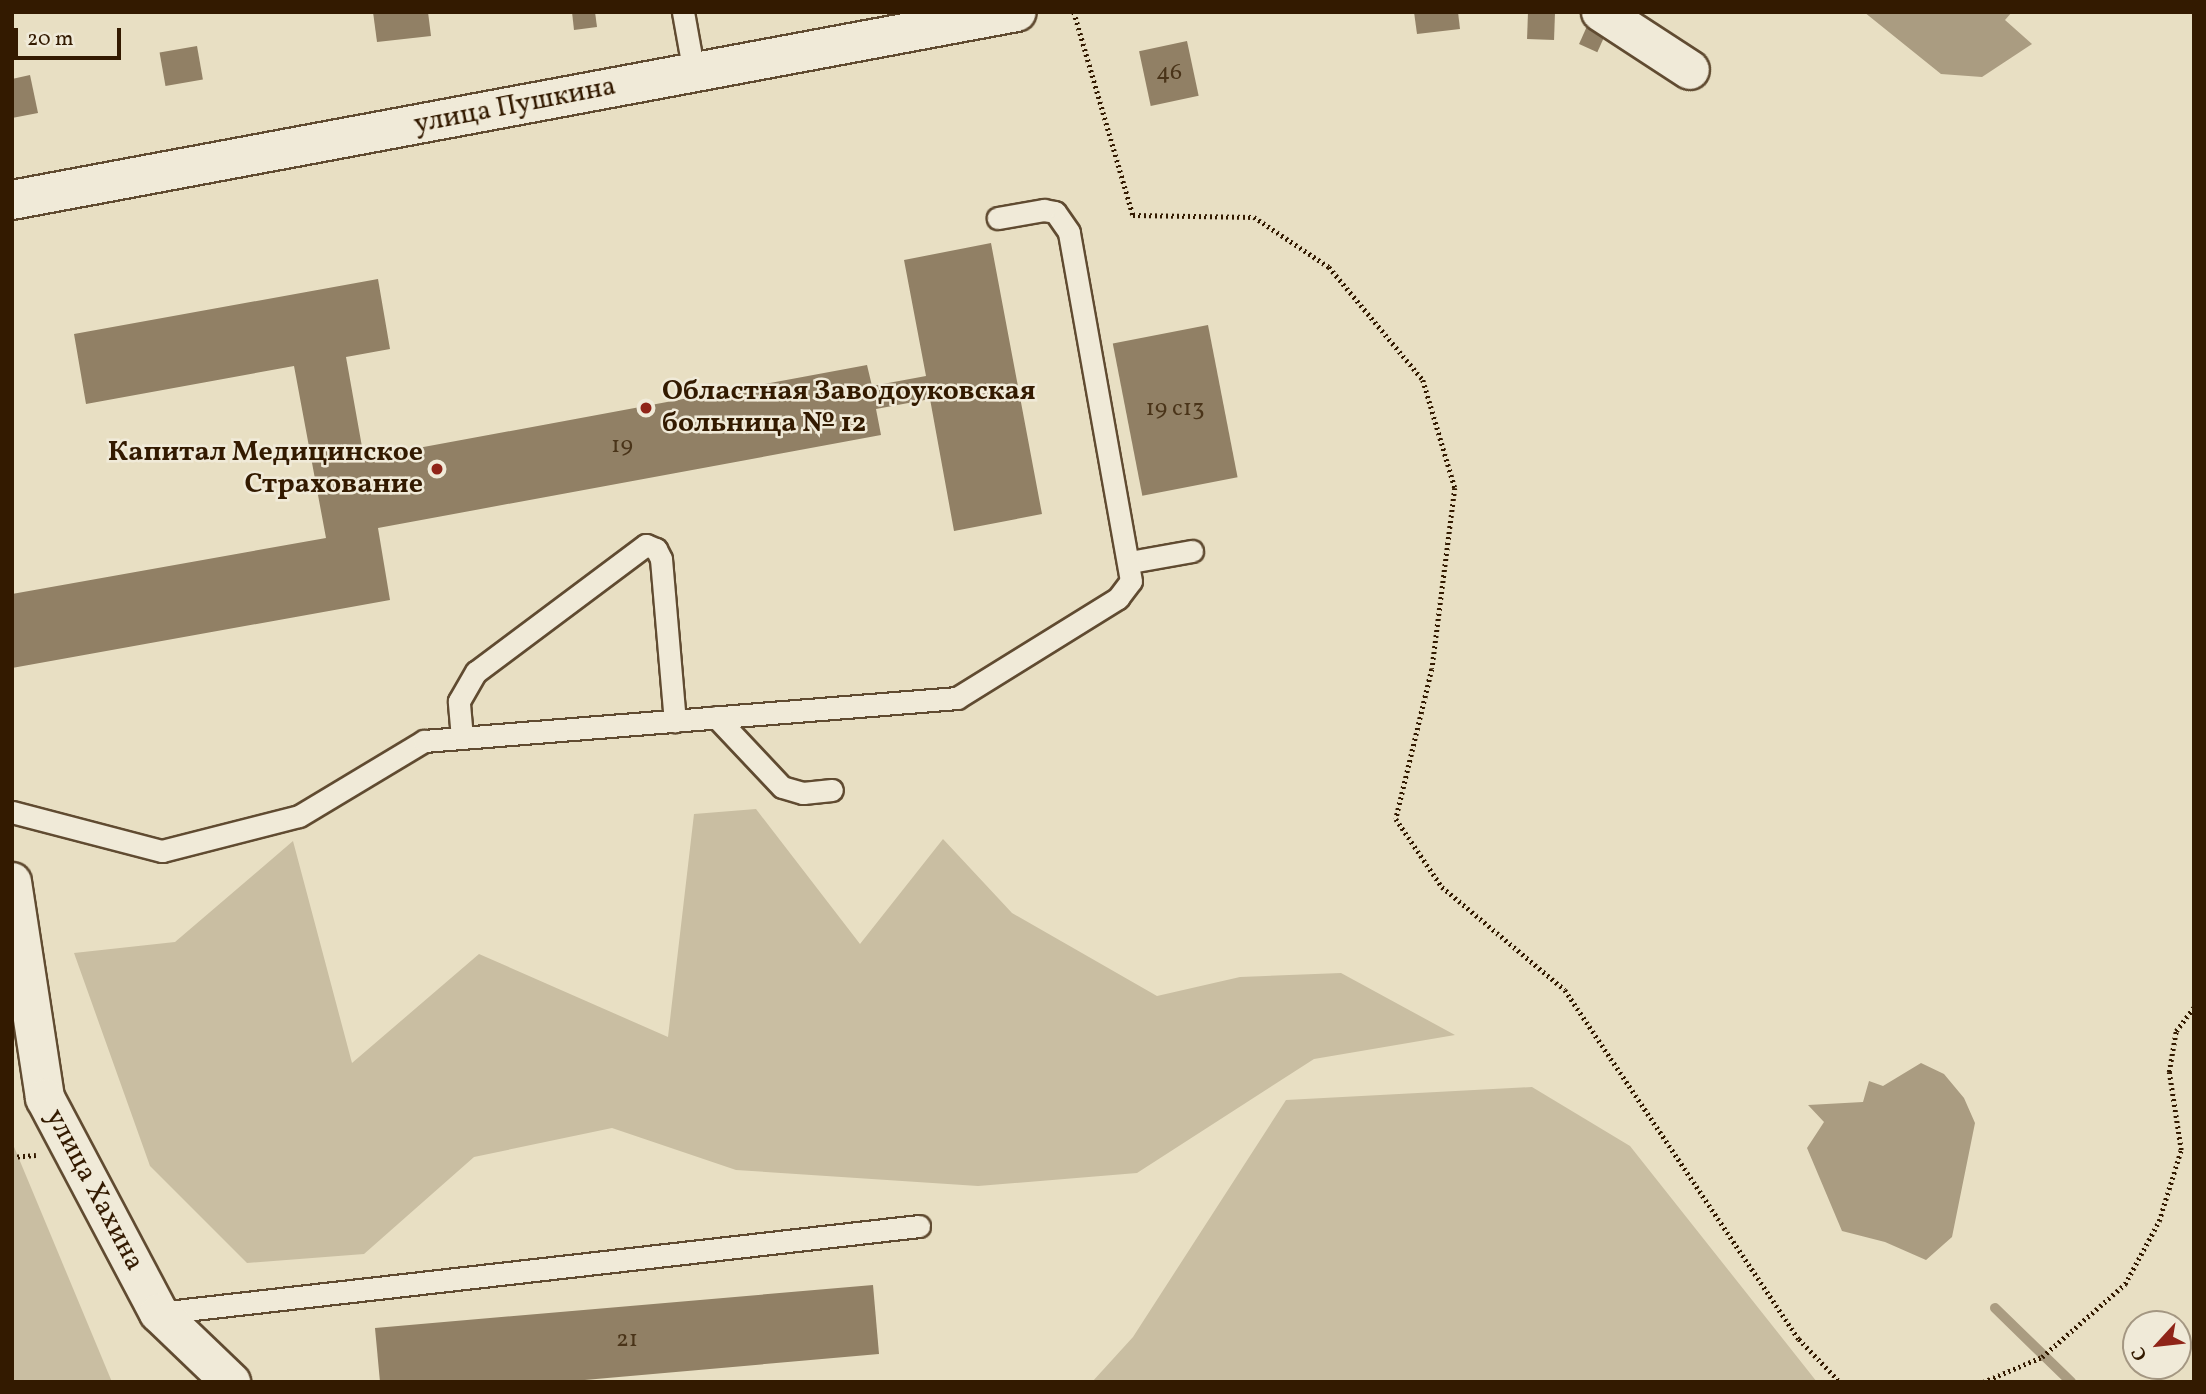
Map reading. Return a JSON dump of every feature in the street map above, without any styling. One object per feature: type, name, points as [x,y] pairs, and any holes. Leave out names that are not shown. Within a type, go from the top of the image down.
[{"type":"street","name":"улица Пушкина","points":[[12,200],[1017,12]]},
{"type":"street","points":[[1601,12],[1690,70]]},
{"type":"street","name":"улица Хахина","points":[[12,881],[45,1098],[159,1313],[208,1368],[231,1382]]},
{"type":"lane","points":[[683,12],[694,73]]},
{"type":"lane","points":[[12,812],[162,851],[299,816],[424,741],[957,698],[1118,598],[1131,581],[1130,562],[1069,232],[1055,212],[1044,210],[998,218]]},
{"type":"lane","points":[[462,738],[459,701],[476,673],[637,548],[646,545],[656,549],[661,559],[675,721]]},
{"type":"lane","points":[[1130,562],[1192,551]]},
{"type":"lane","points":[[716,717],[782,787],[803,793],[832,790]]},
{"type":"lane","points":[[159,1313],[919,1226]]},
{"type":"path","points":[[1074,12],[1133,215],[1254,216],[1329,267],[1423,380],[1455,488],[1432,669],[1396,819],[1441,887],[1565,990],[1708,1196],[1799,1339],[1840,1382]]},
{"type":"path","points":[[1983,1382],[2042,1357],[2125,1284],[2159,1221],[2181,1150],[2169,1072],[2176,1031],[2194,1007]]},
{"type":"shaded area","points":[[1864,12],[2012,12],[2005,20],[2032,44],[1982,77],[1941,74]]},
{"type":"shaded area","points":[[756,809],[860,944],[943,839],[1012,913],[1157,996],[1240,977],[1341,973],[1455,1035],[1314,1059],[1137,1173],[978,1186],[736,1170],[612,1128],[474,1157],[364,1254],[247,1263],[150,1166],[74,953],[175,942],[293,841],[352,1063],[479,954],[668,1037],[694,814]]},
{"type":"shaded area","points":[[1921,1063],[1944,1074],[1964,1098],[1975,1123],[1952,1237],[1926,1260],[1885,1242],[1842,1231],[1807,1148],[1824,1122],[1808,1105],[1863,1102],[1869,1081],[1883,1086]]},
{"type":"shaded area","points":[[1532,1087],[1630,1146],[1817,1382],[1092,1382],[1133,1337],[1286,1100]]},
{"type":"shaded area","points":[[12,1142],[112,1382],[12,1382]]},
{"type":"building","points":[[373,12],[428,12],[431,36],[377,42]]},
{"type":"building","points":[[572,12],[595,12],[597,27],[574,30]]},
{"type":"building","points":[[1414,12],[1458,12],[1460,29],[1417,34]]},
{"type":"building","points":[[1528,12],[1555,13],[1554,40],[1527,39]]},
{"type":"building","points":[[1588,24],[1606,32],[1597,52],[1579,44]]},
{"type":"building","points":[[1187,41],[1199,96],[1151,106],[1139,51]]},
{"type":"building","points":[[197,46],[203,79],[165,86],[160,53]]},
{"type":"building","points":[[30,75],[38,113],[12,118],[12,79]]},
{"type":"building","points":[[991,243],[1042,514],[954,531],[930,399],[876,409],[881,435],[378,528],[390,600],[12,668],[12,594],[326,538],[294,366],[86,404],[74,334],[378,279],[390,349],[346,357],[364,458],[867,365],[872,386],[926,376],[904,260]]},
{"type":"building","points":[[1208,325],[1238,477],[1142,496],[1113,344]]},
{"type":"building","points":[[873,1285],[879,1354],[562,1382],[380,1382],[375,1328]]},
{"type":"waterway","points":[[1995,1308],[2071,1382]]},
{"type":"place","name":"Областная Заводоуковская больница № 12","points":[[646,408]]},
{"type":"place","name":"Капитал Медицинское Страхование","points":[[437,469]]}]
